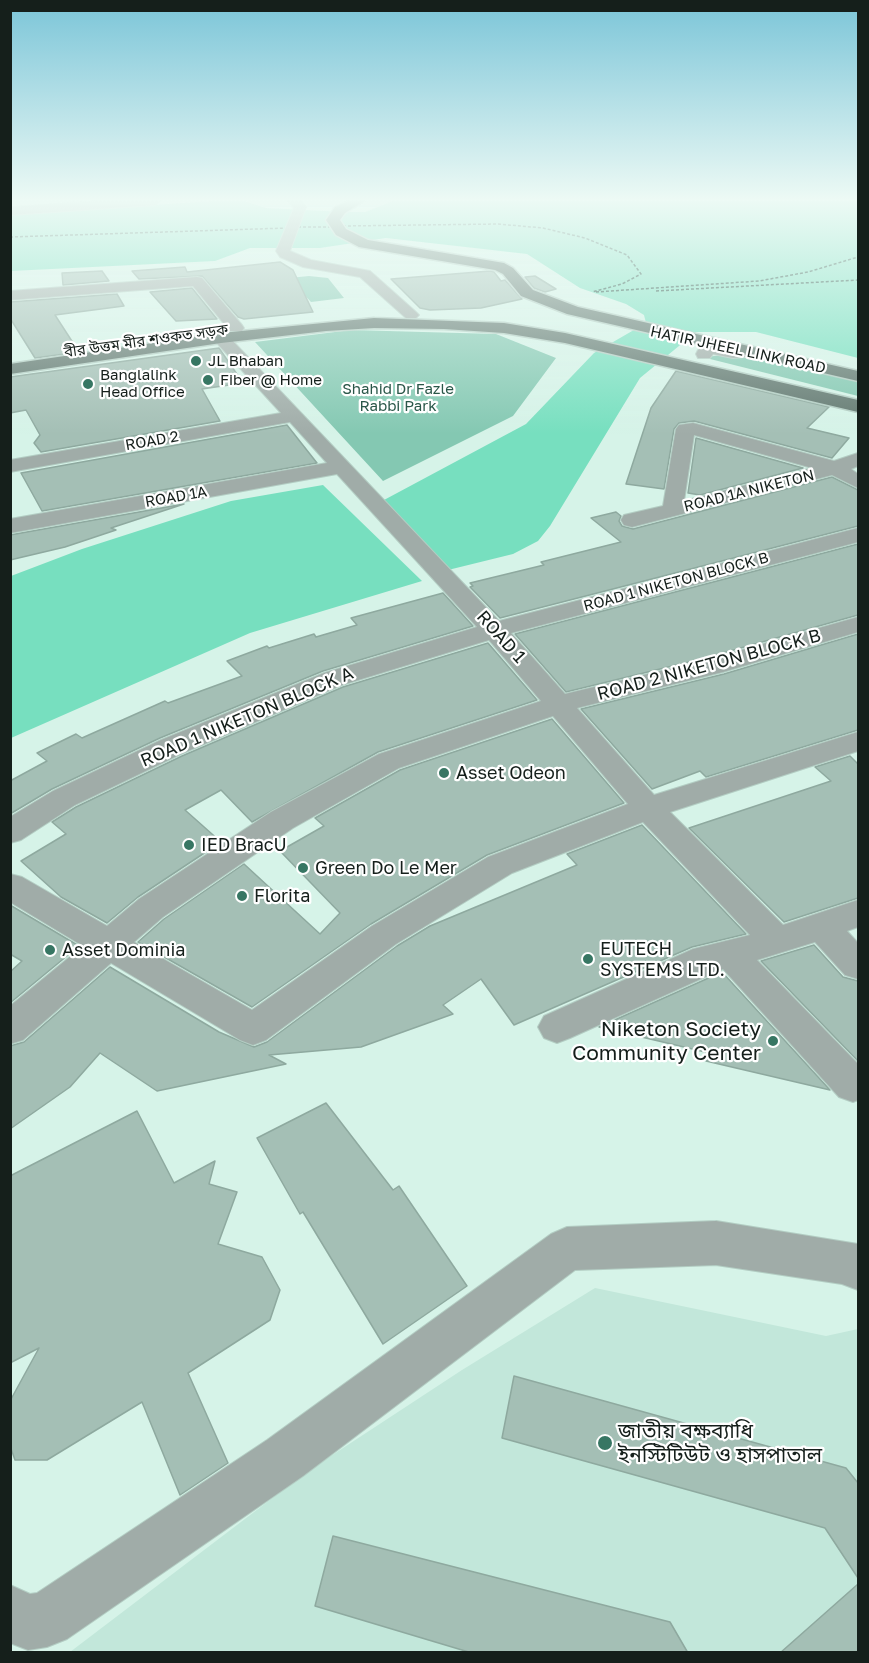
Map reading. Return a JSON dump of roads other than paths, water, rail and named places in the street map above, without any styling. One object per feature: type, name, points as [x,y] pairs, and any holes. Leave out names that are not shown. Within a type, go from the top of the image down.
[{"type":"main road","name":"HATIR JHEEL LINK ROAD","points":[[512,279],[522,300],[621,324],[700,356],[745,352],[858,376]]},
{"type":"main road","points":[[472,323],[500,313]]},
{"type":"main road","name":"বীর উত্তম মীর শওকত সড়ক","points":[[10,369],[325,318],[411,315],[700,356]]},
{"type":"main road","name":"বীর উত্তম মীর শওকত সড়ক","points":[[10,360],[229,333],[374,323],[472,323]]},
{"type":"main road","points":[[700,356],[858,400]]},
{"type":"main road","points":[[700,356],[858,406]]},
{"type":"street","points":[[370,279],[411,315]]},
{"type":"street","name":"ROAD 1","points":[[10,296],[197,281],[229,333],[294,416],[494,630],[648,808],[776,940]]},
{"type":"street","name":"ROAD 2","points":[[11,465],[294,416]]},
{"type":"street","name":"ROAD 1A NIKETON","points":[[836,468],[686,429],[673,510],[836,468],[858,459]]},
{"type":"street","name":"ROAD 1A","points":[[10,526],[341,467]]},
{"type":"street","points":[[836,468],[858,482]]},
{"type":"street","points":[[632,520],[673,510]]},
{"type":"street","name":"ROAD 1 NIKETON BLOCK B","points":[[494,630],[858,535]]},
{"type":"street","name":"ROAD 2 NIKETON BLOCK B","points":[[10,1029],[151,908],[282,820],[390,761],[560,704],[714,666],[858,624]]},
{"type":"street","name":"ROAD 1 NIKETON BLOCK A","points":[[10,832],[64,798],[171,747],[333,679],[494,630]]},
{"type":"street","points":[[10,886],[253,1029],[384,935],[500,865],[648,808],[858,741]]},
{"type":"street","points":[[557,1027],[706,959],[822,927],[858,913]]},
{"type":"street","points":[[822,927],[858,965]]},
{"type":"street","points":[[730,954],[853,1085]]},
{"type":"street","points":[[10,1613],[28,1622],[47,1619],[285,1458],[567,1249],[716,1243],[851,1263],[858,1268]]},
{"type":"place","name":"JL Bhaban","points":[[196,361]]},
{"type":"place","name":"Fiber @ Home","points":[[208,380]]},
{"type":"place","name":"Banglalink Head Office","points":[[88,384]]},
{"type":"place","name":"Asset Odeon","points":[[444,773]]},
{"type":"place","name":"IED BracU","points":[[189,845]]},
{"type":"place","name":"Green Do Le Mer","points":[[303,868]]},
{"type":"place","name":"Florita","points":[[242,896]]},
{"type":"place","name":"Asset Dominia","points":[[50,950]]},
{"type":"place","name":"EUTECH SYSTEMS LTD.","points":[[588,959]]},
{"type":"place","name":"Niketon Society Community Center","points":[[773,1041]]},
{"type":"place","name":"জাতীয় বক্ষব্যাধি ইনস্টিটিউট ও হাসপাতাল","points":[[605,1443]]},
{"type":"park label","name":"Shahid Dr Fazle Rabbi Park","points":[[398,398]]}]
